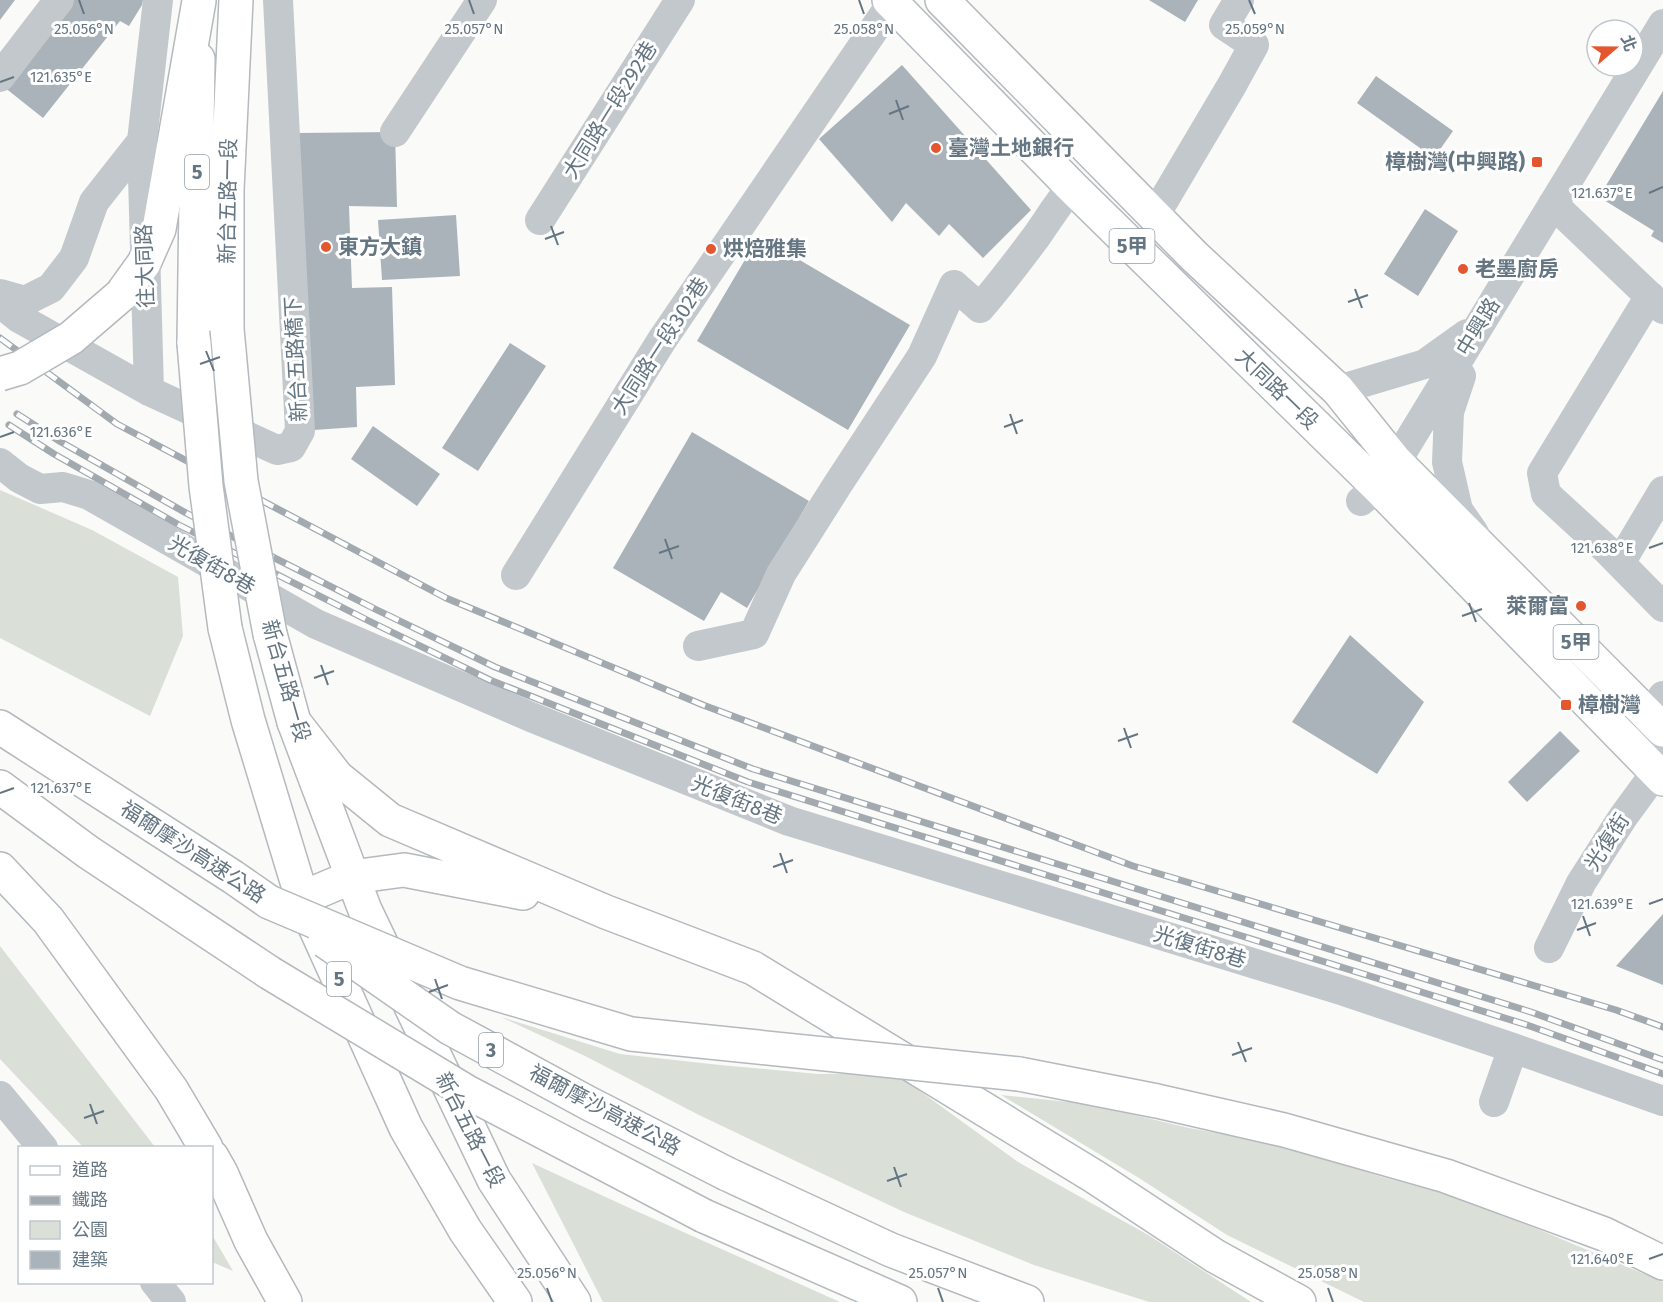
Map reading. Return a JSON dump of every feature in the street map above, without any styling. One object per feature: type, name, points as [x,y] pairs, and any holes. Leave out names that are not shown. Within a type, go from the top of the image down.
[{"type":"main road","name":"新台五路一段","points":[[199,0],[194,343],[206,486],[225,628],[248,720],[302,898],[406,1128],[465,1230],[515,1302]]},
{"type":"main road","points":[[0,374],[20,368],[71,338],[121,295],[145,260],[159,229],[199,0]]},
{"type":"main road","name":"新台五路一段","points":[[236,0],[226,190],[227,329],[241,481],[270,634],[294,722],[365,910],[494,1180],[574,1302]]},
{"type":"main road","name":"大同路一段","points":[[942,0],[1194,256],[1338,390],[1378,483],[1489,555],[1659,714]]},
{"type":"main road","name":"大同路一段","points":[[891,1],[1072,188],[1378,483],[1659,776]]},
{"type":"main road","points":[[1169,282],[1194,256]]},
{"type":"main road","points":[[294,722],[337,777],[390,820],[606,912],[753,968],[1085,1171],[1215,1256],[1299,1302]]},
{"type":"main road","name":"福爾摩沙高速公路","points":[[0,727],[234,877],[450,1028],[588,1103],[727,1174],[891,1250],[1027,1302]]},
{"type":"main road","name":"3","points":[[0,788],[88,852],[270,973],[466,1092],[704,1216],[900,1302]]},
{"type":"main road","points":[[0,868],[48,920],[171,1089],[205,1146]]},
{"type":"main road","points":[[302,898],[352,877],[404,870],[514,891],[606,912]]},
{"type":"main road","points":[[269,902],[460,983],[631,1034],[1019,1074],[1157,1101],[1284,1130],[1446,1176],[1604,1234],[1663,1263]]},
{"type":"main road","points":[[213,1159],[251,1241],[285,1302]]},
{"type":"main road","points":[[213,1159],[255,1216],[305,1302]]},
{"type":"street","points":[[0,77],[59,0]]},
{"type":"street","points":[[0,294],[26,301],[51,288],[74,258],[94,202],[142,141],[158,0]]},
{"type":"street","name":"新台五路橋下","points":[[10,310],[149,391],[277,450],[291,447],[300,431],[278,0]]},
{"type":"street","points":[[395,132],[482,0]]},
{"type":"street","name":"大同路一段292巷","points":[[540,220],[680,0]]},
{"type":"street","points":[[1155,215],[1254,45],[1224,25],[1239,0]]},
{"type":"street","name":"大同路一段302巷","points":[[516,574],[662,340],[891,1]]},
{"type":"street","name":"中興路","points":[[1378,483],[1479,325],[1663,24]]},
{"type":"street","name":"往大同路","points":[[142,141],[149,391]]},
{"type":"street","points":[[698,646],[753,634],[781,574],[922,356],[954,285],[981,308],[1072,188]]},
{"type":"street","points":[[1553,204],[1656,302],[1542,473],[1546,494],[1663,607]]},
{"type":"street","points":[[1338,390],[1425,364],[1479,325]]},
{"type":"street","points":[[1479,325],[1449,412],[1447,462],[1458,510],[1489,555]]},
{"type":"street","name":"光復街8巷","points":[[0,463],[19,478],[40,489],[63,487],[89,495],[316,624],[531,717],[789,821],[1344,990],[1513,1048]]},
{"type":"street","points":[[1620,563],[1663,491]]},
{"type":"street","points":[[1659,714],[1659,776]]},
{"type":"street","name":"光復街","points":[[1549,948],[1581,883],[1623,817],[1659,776]]},
{"type":"street","points":[[1494,1102],[1513,1048],[1663,1101]]},
{"type":"street","points":[[0,1096],[41,1146]]},
{"type":"street","points":[[157,1284],[171,1302]]},
{"type":"green space","points":[[0,490],[92,530],[178,577],[183,636],[150,716],[0,638]]},
{"type":"green space","points":[[0,946],[154,1146],[82,1146],[0,1059]]},
{"type":"green space","points":[[501,1017],[620,1054],[818,1074],[895,1073],[1018,1162],[1150,1236],[1251,1302],[1149,1302],[1034,1265],[904,1212],[699,1115],[585,1056]]},
{"type":"green space","points":[[1001,1095],[1088,1104],[1189,1128],[1278,1144],[1379,1176],[1474,1202],[1663,1282],[1663,1302],[1364,1302],[1227,1235],[1139,1178]]},
{"type":"green space","points":[[532,1163],[625,1206],[840,1302],[603,1302]]},
{"type":"green space","points":[[213,1237],[233,1271],[213,1262]]},
{"type":"building","points":[[0,0],[15,0],[0,20]]},
{"type":"building","points":[[73,0],[143,0],[129,26],[120,21],[43,118],[4,87]]},
{"type":"building","points":[[1149,0],[1198,0],[1185,22]]},
{"type":"building","points":[[902,65],[1031,210],[983,258],[949,224],[939,236],[906,203],[892,222],[819,139]]},
{"type":"building","points":[[1376,76],[1453,131],[1434,158],[1357,103]]},
{"type":"building","points":[[1663,91],[1663,243],[1651,236],[1654,231],[1599,197]]},
{"type":"building","name":"東方大鎮","points":[[395,132],[397,207],[349,206],[352,288],[392,287],[395,385],[356,387],[357,427],[314,430],[296,133]]},
{"type":"building","points":[[1425,209],[1458,231],[1418,296],[1384,274]]},
{"type":"building","points":[[456,215],[460,276],[382,280],[378,220]]},
{"type":"building","points":[[759,236],[910,325],[848,430],[697,341]]},
{"type":"building","points":[[510,343],[546,366],[478,471],[442,448]]},
{"type":"building","points":[[373,426],[440,474],[417,506],[351,459]]},
{"type":"building","points":[[692,432],[809,501],[747,608],[721,592],[704,621],[613,568]]},
{"type":"building","points":[[1350,635],[1424,702],[1377,774],[1292,722]]},
{"type":"building","points":[[1560,731],[1580,751],[1527,802],[1508,782]]},
{"type":"building","points":[[1663,914],[1663,985],[1616,966]]},
{"type":"railway","points":[[0,338],[117,424],[446,598],[703,705],[1133,866],[1616,1010],[1663,1027]]},
{"type":"railway","points":[[17,414],[61,442],[186,513],[495,667],[753,769],[1531,1012],[1663,1060]]},
{"type":"railway","points":[[9,425],[54,454],[179,525],[490,680],[748,782],[1527,1025],[1663,1074]]},
{"type":"place","name":"臺灣土地銀行","points":[[936,148]]},
{"type":"place","name":"樟樹灣(中興路)","points":[[1537,162]]},
{"type":"place","name":"東方大鎮","points":[[326,247]]},
{"type":"place","name":"烘焙雅集","points":[[711,249]]},
{"type":"place","name":"老墨廚房","points":[[1463,269]]},
{"type":"place","name":"萊爾富","points":[[1581,606]]},
{"type":"place","name":"樟樹灣","points":[[1566,705]]}]
